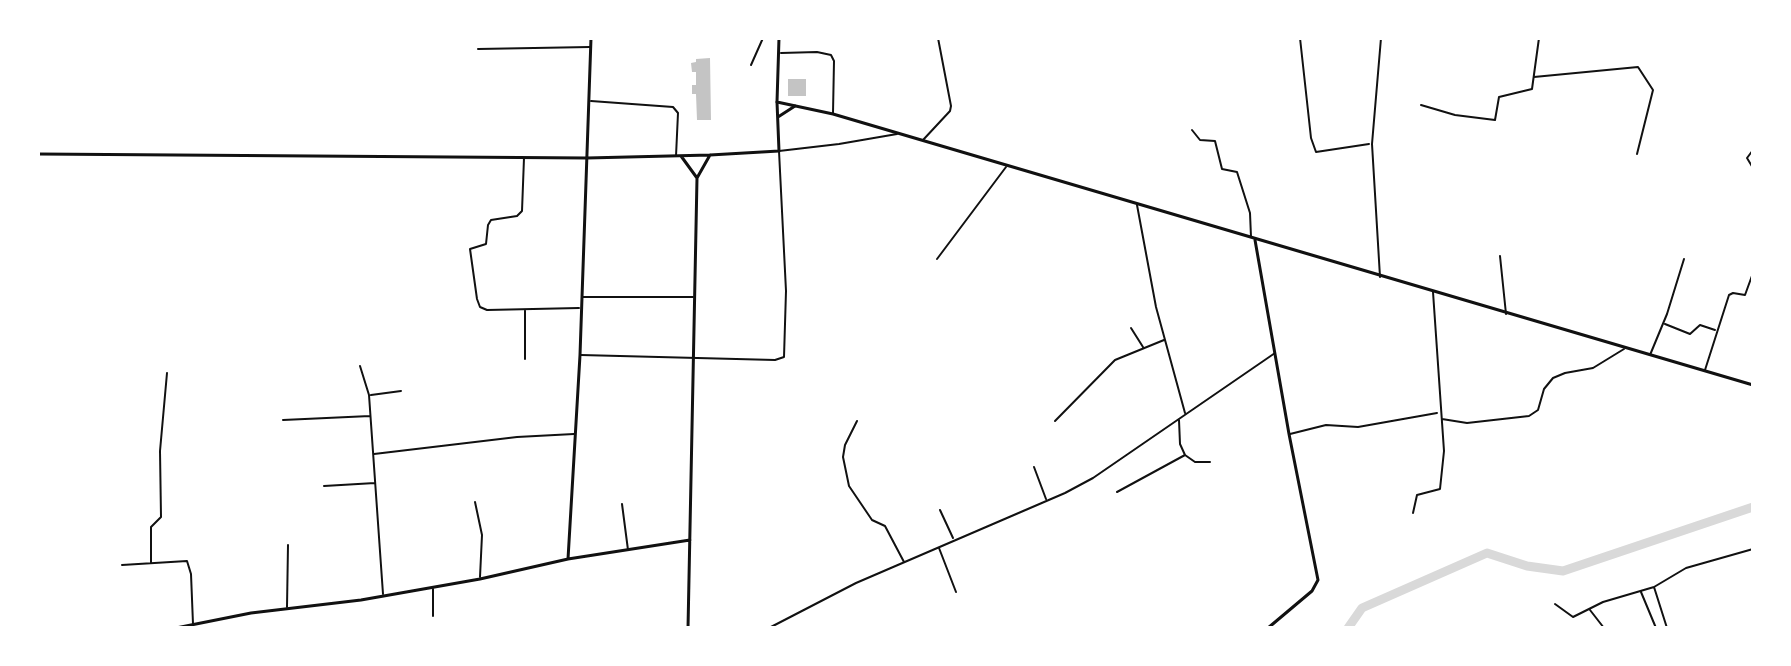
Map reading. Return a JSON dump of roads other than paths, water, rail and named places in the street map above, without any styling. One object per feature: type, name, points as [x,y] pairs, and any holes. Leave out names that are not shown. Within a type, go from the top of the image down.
[{"type":"street","points":[[568,559],[580,355],[591,38]]},
{"type":"street","points":[[751,65],[763,38]]},
{"type":"street","points":[[580,355],[775,360],[784,357],[786,291],[777,102],[779,38]]},
{"type":"street","points":[[922,141],[950,111],[951,106],[938,38]]},
{"type":"street","points":[[1300,38],[1311,138],[1316,152],[1372,144]]},
{"type":"street","points":[[1380,277],[1372,144],[1381,38]]},
{"type":"street","points":[[1421,105],[1493,121],[1496,119],[1499,97],[1530,91],[1539,38]]},
{"type":"street","points":[[478,49],[592,47]]},
{"type":"street","points":[[780,53],[831,55],[834,61],[833,114]]},
{"type":"street","points":[[1534,77],[1638,67],[1653,90],[1637,154]]},
{"type":"street","points":[[590,101],[673,107],[678,113],[679,156],[697,178]]},
{"type":"street","points":[[777,102],[833,114],[1753,385]]},
{"type":"street","points":[[778,117],[795,106]]},
{"type":"street","points":[[1192,130],[1200,140],[1215,141],[1222,169],[1237,172],[1250,213],[1318,580],[1312,591],[1268,628]]},
{"type":"street","points":[[38,154],[524,158],[679,156],[779,151],[898,134]]},
{"type":"street","points":[[1753,150],[1747,158],[1753,168]]},
{"type":"street","points":[[688,628],[697,178],[710,155]]},
{"type":"street","points":[[524,158],[522,211],[517,216],[489,222],[486,244],[470,249],[477,299],[481,309],[580,308]]},
{"type":"street","points":[[937,259],[1007,166]]},
{"type":"street","points":[[1137,204],[1164,340],[1185,414]]},
{"type":"street","points":[[1500,256],[1506,314]]},
{"type":"street","points":[[1650,355],[1664,324],[1684,259]]},
{"type":"street","points":[[1705,371],[1729,295],[1745,295],[1753,273]]},
{"type":"street","points":[[1413,513],[1417,495],[1440,488],[1444,447],[1439,413],[1433,292]]},
{"type":"street","points":[[582,297],[693,297]]},
{"type":"street","points":[[525,309],[525,359]]},
{"type":"street","points":[[1664,324],[1690,334],[1700,325],[1716,331]]},
{"type":"street","points":[[1131,328],[1143,348]]},
{"type":"street","points":[[1055,421],[1111,363],[1164,340]]},
{"type":"street","points":[[1441,419],[1467,423],[1529,416],[1538,410],[1544,389],[1553,378],[1593,368],[1626,348]]},
{"type":"street","points":[[769,628],[939,546],[1047,501],[1108,469],[1275,353]]},
{"type":"street","points":[[360,366],[369,395],[383,596]]},
{"type":"street","points":[[151,563],[152,526],[161,517],[160,451],[167,373]]},
{"type":"street","points":[[369,395],[401,391]]},
{"type":"street","points":[[1289,434],[1326,425],[1358,427],[1439,413]]},
{"type":"street","points":[[283,420],[371,415]]},
{"type":"street","points":[[1179,419],[1180,444],[1185,455],[1195,462],[1210,462]]},
{"type":"street","points":[[857,421],[847,438],[843,457],[849,486],[872,520],[885,526],[904,562]]},
{"type":"street","points":[[373,454],[517,437],[575,434]]},
{"type":"street","points":[[1117,492],[1185,455]]},
{"type":"street","points":[[1034,467],[1047,501]]},
{"type":"street","points":[[324,486],[376,483]]},
{"type":"street","points":[[475,502],[481,530],[480,579]]},
{"type":"street","points":[[622,504],[628,550]]},
{"type":"street","points":[[940,510],[954,540]]},
{"type":"street","points":[[176,628],[287,608],[383,596],[568,559],[690,540]]},
{"type":"street","points":[[287,608],[288,545]]},
{"type":"street","points":[[939,546],[956,592]]},
{"type":"street","points":[[1555,604],[1572,617],[1589,608],[1654,587],[1686,568],[1752,549],[1753,555]]},
{"type":"street","points":[[122,565],[187,561],[191,574],[193,625]]},
{"type":"street","points":[[433,586],[433,616]]},
{"type":"street","points":[[1654,587],[1667,628]]},
{"type":"street","points":[[1641,591],[1656,628]]},
{"type":"street","points":[[1589,608],[1604,628]]},
{"type":"street","points":[[778,623],[780,628]]},
{"type":"waterway","points":[[1348,628],[1362,608],[1487,553],[1527,566],[1563,571],[1753,507]]}]
